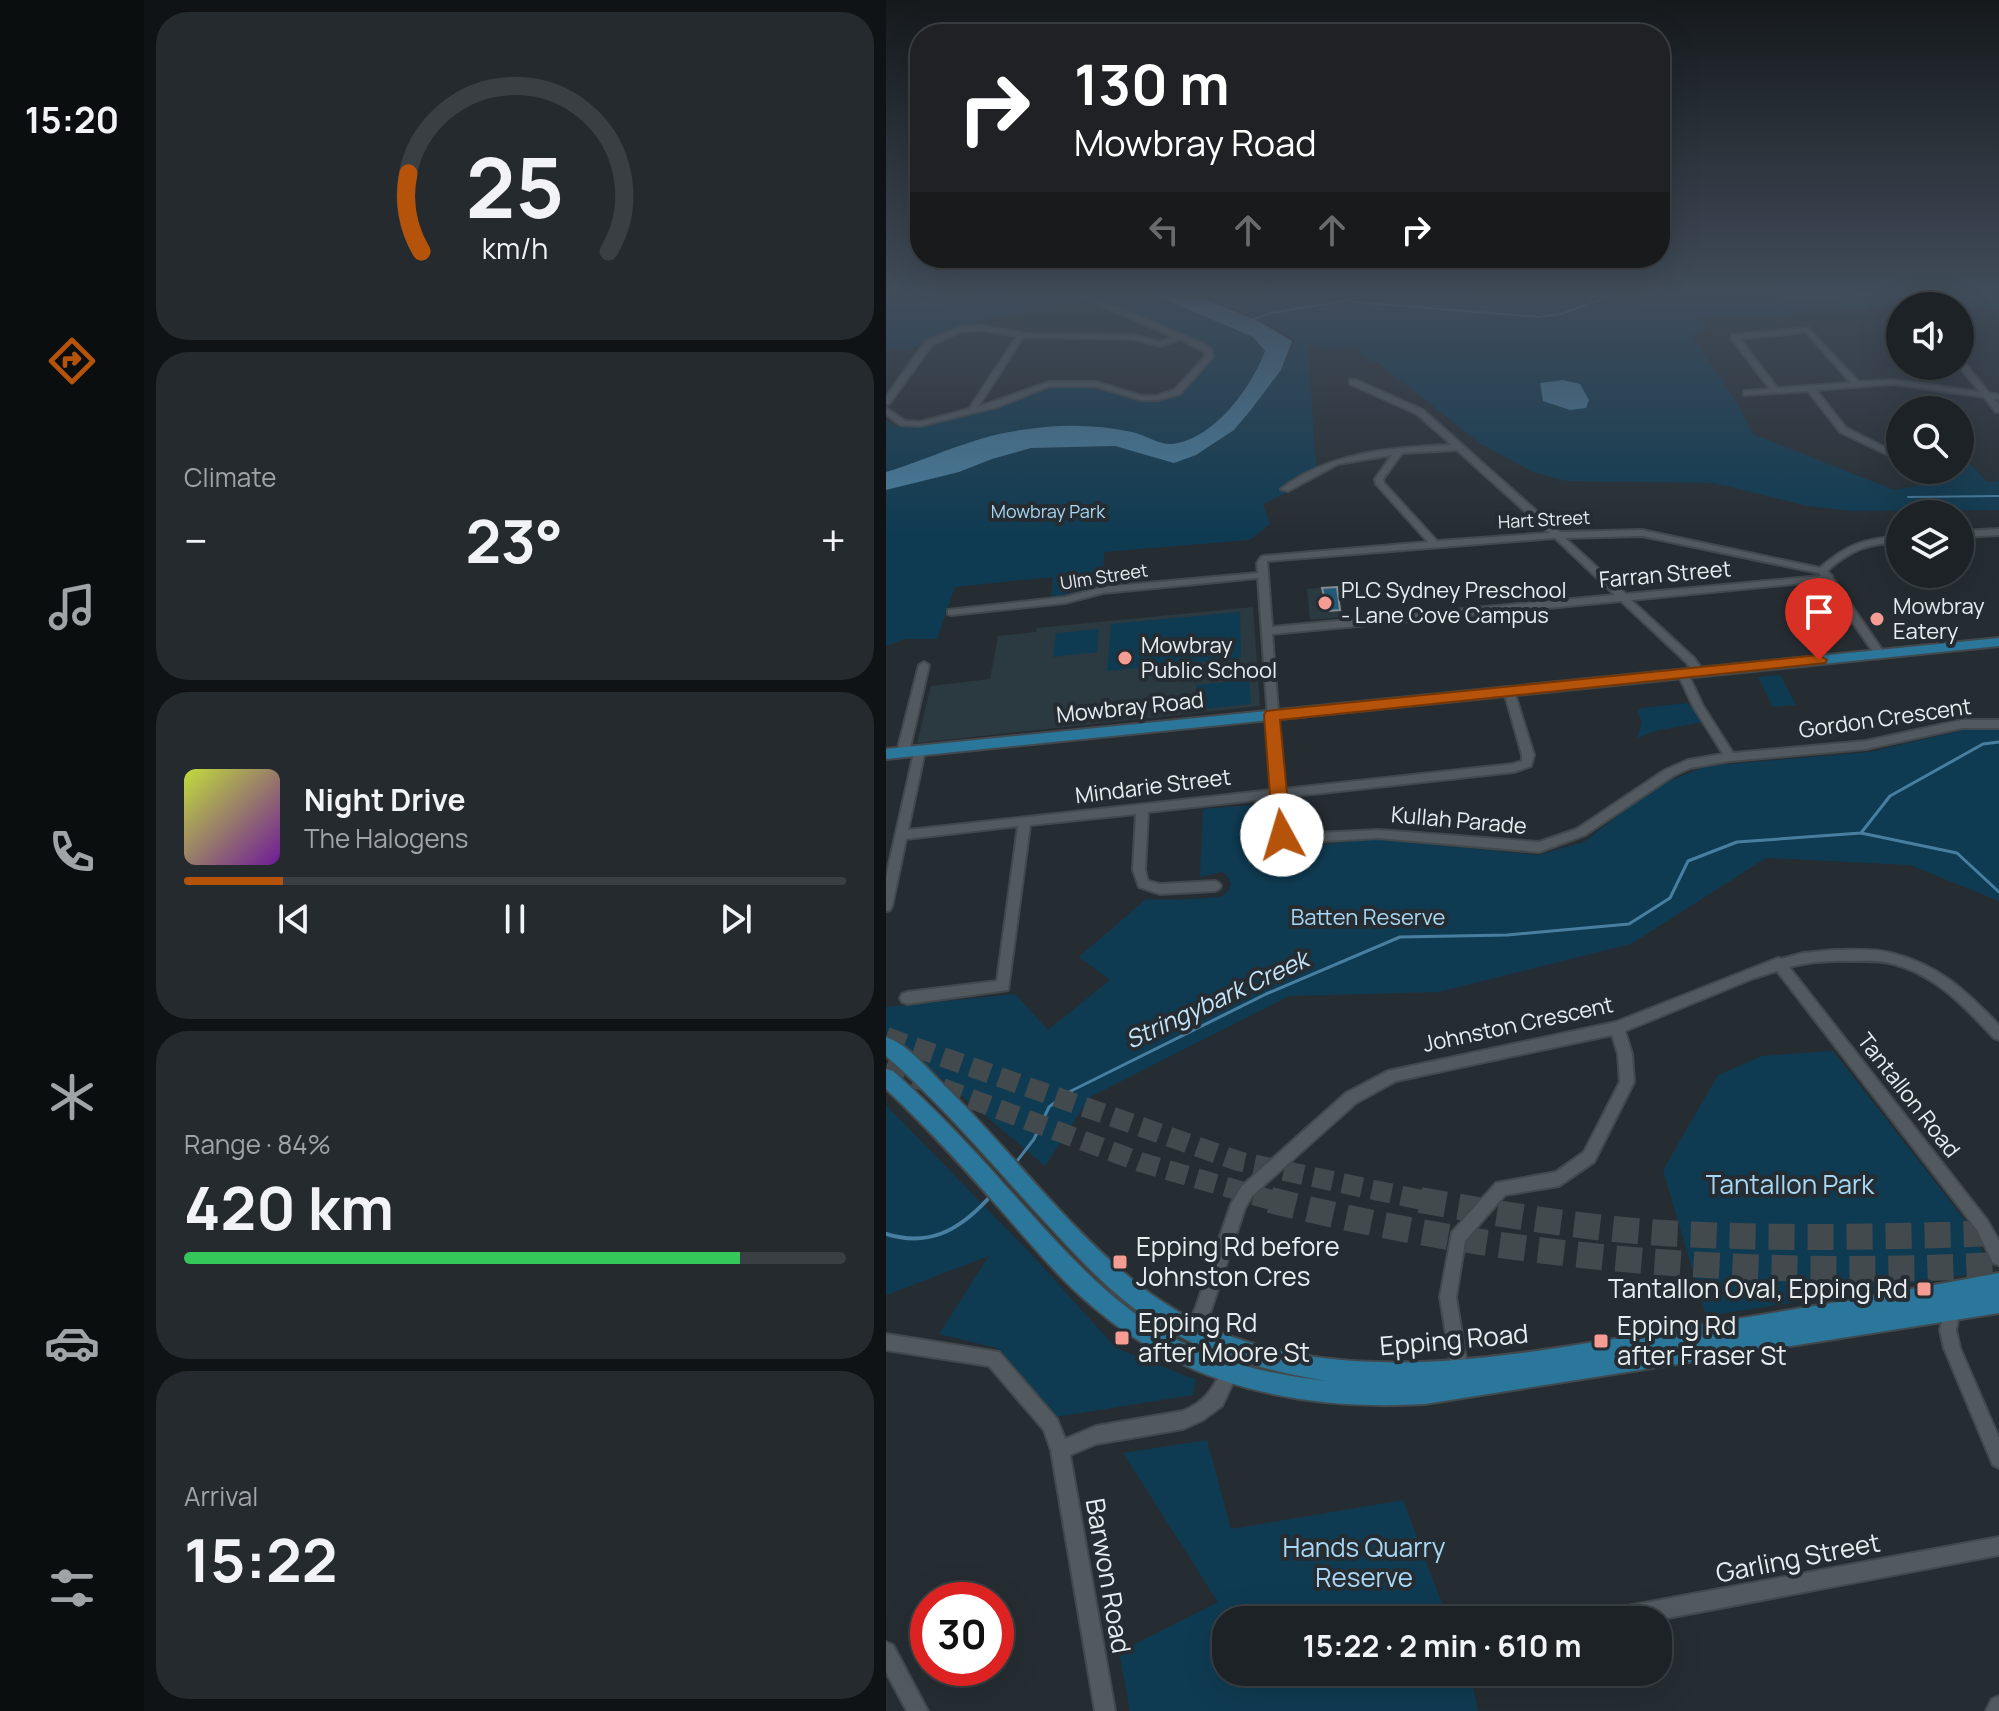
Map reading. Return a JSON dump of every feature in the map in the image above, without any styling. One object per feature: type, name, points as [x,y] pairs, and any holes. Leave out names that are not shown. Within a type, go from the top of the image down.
[{"type":"main road","name":"Mowbray Road","points":[[886,754],[1999,642]]},
{"type":"main road","name":"Epping Road","points":[[886,1045],[987,1143],[1119,1283],[1157,1311],[1193,1330],[1234,1361],[1295,1390],[1390,1397],[1999,1302]]},
{"type":"main road","name":"Epping Road","points":[[886,1077],[969,1157],[1097,1296],[1139,1330],[1207,1364],[1234,1361],[1357,1375],[1414,1376],[1460,1372],[1717,1333],[1999,1284]]},
{"type":"street","points":[[886,402],[907,374]]},
{"type":"street","points":[[973,409],[996,374]]},
{"type":"street","points":[[886,410],[903,423],[913,425],[994,405],[1049,384],[1096,384],[1149,399],[1170,395],[1192,374]]},
{"type":"street","points":[[1762,374],[1775,391]]},
{"type":"street","points":[[1847,374],[1857,385]]},
{"type":"street","points":[[1974,380],[1999,410]]},
{"type":"street","points":[[1353,382],[1420,412],[1625,598],[1699,672]]},
{"type":"street","points":[[1747,393],[1905,383],[1999,397]]},
{"type":"street","points":[[1810,388],[1843,430],[1886,452]]},
{"type":"street","points":[[1285,489],[1336,462],[1400,450],[1461,447]]},
{"type":"street","points":[[1400,450],[1379,479],[1380,484],[1434,543]]},
{"type":"street","points":[[1974,533],[1999,532]]},
{"type":"street","name":"Hart Street","points":[[1264,559],[1434,543],[1642,533],[1825,575]]},
{"type":"street","points":[[1880,654],[1825,575],[1847,548],[1886,540]]},
{"type":"street","name":"Kullah Parade","points":[[1264,559],[1282,835],[1292,839],[1378,834],[1539,847],[1581,832],[1669,773],[1688,764],[1730,757]]},
{"type":"street","name":"Ulm Street","points":[[951,612],[1065,600],[1103,590],[1263,575]]},
{"type":"street","name":"Farran Street","points":[[1267,631],[1625,598],[1825,575]]},
{"type":"street","points":[[886,906],[900,835],[924,665]]},
{"type":"street","points":[[1683,674],[1698,706],[1730,757]]},
{"type":"street","name":"Mindarie Street","points":[[900,835],[1514,768],[1527,763],[1528,755],[1509,691]]},
{"type":"street","name":"Gordon Crescent","points":[[1730,757],[1866,745],[1962,724],[1999,724]]},
{"type":"street","points":[[1142,808],[1139,870],[1143,884],[1160,889],[1215,886]]},
{"type":"street","points":[[907,998],[1003,986],[1025,821]]},
{"type":"street","name":"Johnston Crescent","points":[[1193,1330],[1203,1310],[1239,1204],[1247,1191],[1351,1098],[1393,1075],[1617,1028],[1778,963],[1834,955],[1898,961],[1928,972],[1962,995],[1999,1034]]},
{"type":"street","name":"Tantallon Road","points":[[1778,963],[1982,1225],[1999,1257]]},
{"type":"street","points":[[1460,1372],[1448,1297],[1458,1238],[1501,1188],[1559,1179],[1589,1157],[1627,1082],[1625,1054],[1617,1028]]},
{"type":"street","points":[[1952,1309],[1948,1330],[1952,1348],[1999,1459]]},
{"type":"street","name":"Barwon Road","points":[[886,1342],[993,1358],[1051,1425],[1060,1450],[1105,1711]]},
{"type":"street","points":[[1060,1450],[1096,1435],[1183,1420],[1197,1414],[1216,1400],[1234,1361]]},
{"type":"street","name":"Garling Street","points":[[1672,1608],[1999,1546]]},
{"type":"street","points":[[886,1652],[918,1711]]},
{"type":"shaded area","points":[[1254,374],[1278,374],[1234,430],[1196,455],[1174,463],[1115,446],[1031,448],[959,472],[886,490],[886,472],[1004,433],[1091,426],[1132,432],[1163,443],[1188,440],[1217,422]]},
{"type":"shaded area","points":[[1563,380],[1580,384],[1589,400],[1586,408],[1570,410],[1543,401],[1540,383]]},
{"type":"shaded area","name":"PLC Sydney Preschool - Lane Cove Campus","points":[[1339,586],[1343,617],[1310,620],[1307,589]]},
{"type":"shaded area","name":"Mowbray Public School","points":[[1253,607],[1260,706],[917,743],[931,686],[990,679],[998,636],[1036,632],[1037,628]]},
{"type":"green space","points":[[1196,374],[1254,374],[1230,409],[1217,422],[1189,440],[1168,444],[1132,432],[1091,426],[1035,428],[1004,433],[953,448],[886,472],[886,421],[900,427],[940,423],[1050,387],[1094,388],[1135,399],[1162,401],[1177,395]]},
{"type":"green space","name":"Mowbray Park","points":[[1278,374],[1310,374],[1317,478],[1263,504],[1270,524],[1250,540],[1104,552],[1103,585],[1051,598],[1053,577],[955,587],[937,639],[904,639],[886,646],[886,490],[959,472],[1031,448],[1115,446],[1174,462],[1196,455],[1234,430]]},
{"type":"green space","points":[[1392,374],[1718,374],[1753,434],[1894,490],[1925,484],[1974,484],[1974,468],[1987,482],[1999,481],[1999,510],[1974,510],[1974,500],[1886,500],[1886,511],[1851,511],[1807,506],[1714,483],[1567,481],[1533,472],[1481,444]]},
{"type":"green space","points":[[1240,612],[1241,658],[1107,671],[1111,624]]},
{"type":"green space","points":[[1099,629],[1097,652],[1053,657],[1056,633]]},
{"type":"green space","points":[[1780,675],[1796,705],[1773,707],[1758,677]]},
{"type":"green space","points":[[1249,680],[1251,704],[1196,710],[1196,685]]},
{"type":"green space","points":[[1688,703],[1702,722],[1655,731],[1637,738],[1642,722],[1637,712],[1641,708]]},
{"type":"green space","name":"Batten Reserve","points":[[1980,726],[1999,728],[1999,901],[1910,865],[1766,858],[1631,944],[1439,992],[1289,996],[1090,1097],[1045,1166],[886,1032],[886,1007],[1015,994],[1048,1030],[1110,980],[1079,957],[1146,899],[1210,898],[1228,891],[1231,884],[1226,874],[1221,872],[1200,877],[1203,809],[1266,804],[1272,842],[1291,848],[1372,839],[1539,855],[1584,842],[1655,787],[1706,766],[1870,752]]},
{"type":"green space","name":"Tantallon Park","points":[[1833,1051],[1971,1228],[1991,1271],[1894,1286],[1862,1295],[1829,1297],[1706,1316],[1663,1170],[1718,1075],[1762,1056]]},
{"type":"green space","points":[[886,1105],[1031,1254],[1116,1348],[1196,1380],[1193,1395],[1056,1417],[997,1348],[939,1334],[989,1256],[886,1295]]},
{"type":"green space","name":"Hands Quarry Reserve","points":[[1207,1440],[1231,1529],[1403,1500],[1443,1606],[1212,1606],[1212,1686],[1473,1686],[1478,1711],[1130,1711],[1119,1652],[1218,1602],[1123,1453]]},
{"type":"building","points":[[1337,587],[1340,610],[1328,611],[1322,588]]},
{"type":"waterway","points":[[1908,497],[1999,496]]},
{"type":"waterway","name":"Stringybark Creek","points":[[1861,833],[1890,796],[1983,744],[1999,742]]},
{"type":"waterway","name":"Stringybark Creek","points":[[1014,1165],[1034,1139],[1049,1107],[1069,1092],[1266,994],[1400,937],[1507,935],[1629,924],[1670,898],[1688,861],[1737,842],[1861,833]]},
{"type":"waterway","points":[[1861,833],[1957,853],[1999,892]]},
{"type":"waterway","name":"Stringybark Creek","points":[[985,1202],[990,1196]]},
{"type":"waterway","name":"Stringybark Creek","points":[[886,1234],[915,1239],[941,1234],[965,1220],[985,1202]]},
{"type":"tunnel","points":[[886,1037],[1238,1161],[1427,1201]]},
{"type":"tunnel","points":[[886,1067],[1140,1162],[1275,1201]]},
{"type":"tunnel","points":[[1270,1200],[1275,1201]]},
{"type":"tunnel","points":[[1420,1200],[1427,1201]]},
{"type":"tunnel","points":[[1275,1201],[1451,1237],[1632,1260],[1814,1269],[1999,1265]]},
{"type":"tunnel","points":[[1427,1201],[1582,1225],[1681,1234],[1840,1237],[1999,1233]]},
{"type":"place","name":"PLC Sydney Preschool - Lane Cove Campus","points":[[1325,603]]},
{"type":"place","name":"Mowbray Eatery","points":[[1877,619]]},
{"type":"place","name":"Mowbray Public School","points":[[1125,658]]},
{"type":"place","name":"Epping Rd before Johnston Cres","points":[[1120,1262]]},
{"type":"place","name":"Tantallon Oval, Epping Rd","points":[[1924,1289]]},
{"type":"place","name":"Epping Rd after Moore St","points":[[1122,1338]]},
{"type":"place","name":"Epping Rd after Fraser St","points":[[1601,1341]]},
{"type":"route","points":[[1282,835],[1272,715],[1819,660]]}]
